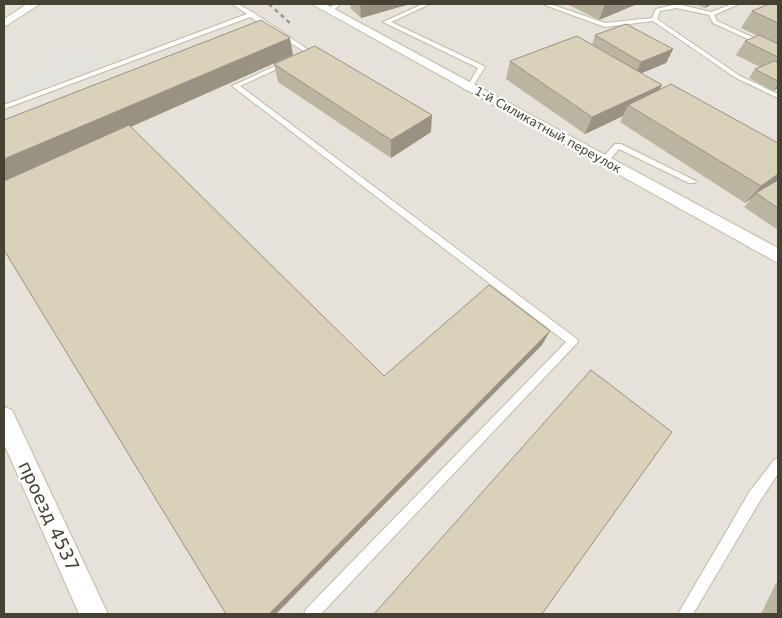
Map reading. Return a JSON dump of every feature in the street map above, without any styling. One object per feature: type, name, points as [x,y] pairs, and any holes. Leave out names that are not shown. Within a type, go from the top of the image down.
[{"type":"street","points":[[4,24],[34,4]]},
{"type":"street","name":"1-й Силикатный переулок","points":[[328,6],[470,87],[778,256]]},
{"type":"street","name":"проезд 4537","points":[[4,418],[94,614]]},
{"type":"lane","points":[[235,4],[310,52],[235,86],[573,342],[311,614]]},
{"type":"lane","points":[[427,4],[386,22],[482,66],[470,87]]},
{"type":"lane","points":[[545,4],[605,25],[654,19],[738,77],[778,96]]},
{"type":"lane","points":[[654,19],[658,10],[677,6],[711,14],[736,4]]},
{"type":"lane","points":[[4,107],[252,14]]},
{"type":"lane","points":[[711,14],[715,22],[778,51]]},
{"type":"lane","points":[[604,161],[618,146],[692,182]]},
{"type":"lane","points":[[686,614],[754,496],[778,464]]},
{"type":"shaded area","points":[[4,4],[778,4],[778,614],[4,614]]},
{"type":"shaded area","points":[[91,44],[110,61],[4,101],[4,88]]},
{"type":"building","points":[[769,4],[778,4],[778,23],[752,11]]},
{"type":"building","points":[[261,20],[290,38],[4,159],[4,120]]},
{"type":"building","points":[[626,24],[673,49],[641,62],[595,35]]},
{"type":"building","points":[[759,35],[778,44],[778,57],[745,41]]},
{"type":"building","points":[[577,36],[662,85],[592,117],[510,61]]},
{"type":"building","points":[[315,46],[432,115],[391,140],[274,64]]},
{"type":"building","points":[[774,61],[778,63],[778,81],[755,69]]},
{"type":"building","points":[[671,84],[778,143],[778,174],[761,186],[628,105]]},
{"type":"building","points":[[129,125],[384,376],[489,285],[550,331],[269,614],[226,614],[4,250],[4,181]]},
{"type":"building","points":[[778,180],[778,208],[756,193]]},
{"type":"building","points":[[591,370],[672,432],[542,614],[374,614]]},
{"type":"railway","points":[[269,4],[292,25]]}]
